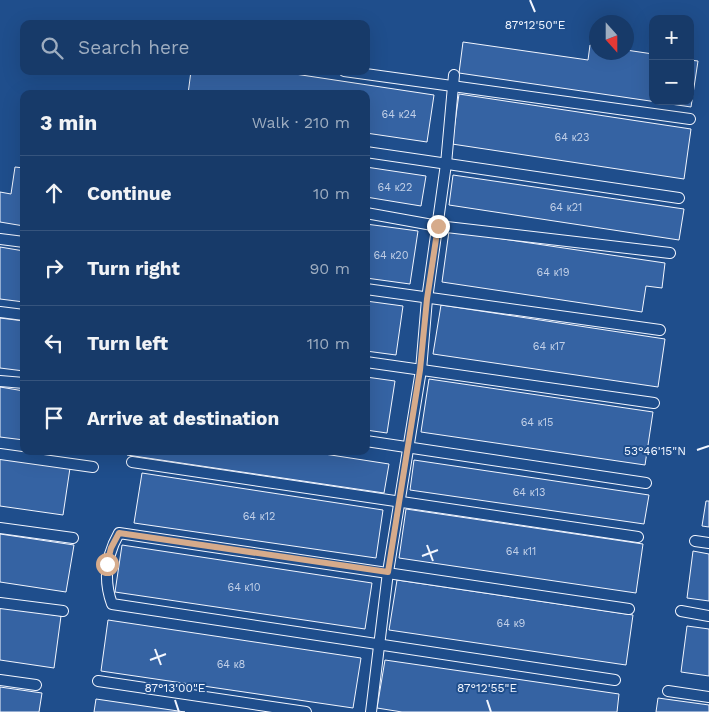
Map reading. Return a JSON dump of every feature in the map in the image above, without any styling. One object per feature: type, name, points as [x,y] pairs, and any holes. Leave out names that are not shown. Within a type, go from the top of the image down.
[{"type":"lane","points":[[370,73],[453,80],[690,119]]},
{"type":"lane","points":[[371,712],[388,572],[420,370],[427,299],[446,164],[453,80]]},
{"type":"lane","points":[[370,153],[679,198]]},
{"type":"lane","points":[[370,214],[438,226],[670,253]]},
{"type":"lane","points":[[0,240],[20,242]]},
{"type":"lane","points":[[370,290],[660,330]]},
{"type":"lane","points":[[0,312],[20,314]]},
{"type":"lane","points":[[370,363],[654,403]]},
{"type":"lane","points":[[0,381],[20,383]]},
{"type":"lane","points":[[370,442],[646,483]]},
{"type":"lane","points":[[0,454],[92,467]]},
{"type":"lane","points":[[132,462],[638,537]]},
{"type":"lane","points":[[0,528],[73,538]]},
{"type":"lane","points":[[615,680],[112,604],[107,588],[107,564],[111,548],[119,533],[629,609]]},
{"type":"lane","points":[[695,541],[709,543]]},
{"type":"lane","points":[[0,603],[63,611]]},
{"type":"lane","points":[[681,611],[709,616]]},
{"type":"lane","points":[[0,680],[36,685]]},
{"type":"lane","points":[[98,681],[306,712]]},
{"type":"lane","points":[[668,691],[709,697]]},
{"type":"building","points":[[463,42],[588,60],[589,52],[589,60],[634,60],[634,51],[649,53],[649,101],[459,73]]},
{"type":"building","points":[[694,60],[698,61],[694,87]]},
{"type":"building","points":[[190,75],[302,75],[434,95],[427,142],[370,134],[370,90],[189,90]]},
{"type":"building","points":[[459,94],[691,129],[684,179],[452,144]]},
{"type":"building","points":[[15,167],[20,168],[20,225],[0,222],[0,192],[11,194]]},
{"type":"building","points":[[370,168],[426,176],[421,206],[370,198]]},
{"type":"building","points":[[453,175],[684,209],[679,240],[449,205]]},
{"type":"building","points":[[370,225],[418,231],[410,284],[370,279]]},
{"type":"building","points":[[449,231],[665,263],[662,288],[646,286],[642,312],[442,282]]},
{"type":"building","points":[[0,247],[20,250],[20,302],[0,299]]},
{"type":"building","points":[[370,302],[403,306],[396,355],[370,352]]},
{"type":"building","points":[[441,305],[665,339],[658,387],[433,354]]},
{"type":"building","points":[[0,318],[20,320],[20,370],[0,368]]},
{"type":"building","points":[[370,378],[395,381],[387,433],[370,431]]},
{"type":"building","points":[[429,379],[653,412],[645,465],[421,432]]},
{"type":"building","points":[[0,387],[20,390],[20,440],[0,437]]},
{"type":"building","points":[[127,455],[331,455],[389,464],[384,493]]},
{"type":"building","points":[[0,458],[70,468],[63,515],[0,506]]},
{"type":"building","points":[[414,460],[649,495],[644,524],[410,490]]},
{"type":"building","points":[[142,473],[383,510],[376,558],[134,523]]},
{"type":"building","points":[[706,501],[709,501],[709,527],[702,526]]},
{"type":"building","points":[[406,509],[643,544],[636,593],[399,558]]},
{"type":"building","points":[[0,534],[74,545],[66,592],[0,582]]},
{"type":"building","points":[[122,545],[372,583],[365,629],[115,592]]},
{"type":"building","points":[[693,551],[709,554],[709,601],[687,598]]},
{"type":"building","points":[[397,580],[633,615],[626,665],[389,630]]},
{"type":"building","points":[[0,607],[61,616],[54,668],[0,660]]},
{"type":"building","points":[[108,620],[361,658],[353,708],[101,671]]},
{"type":"building","points":[[687,626],[709,629],[709,676],[681,672]]},
{"type":"building","points":[[385,660],[619,694],[617,712],[402,712],[377,708]]},
{"type":"building","points":[[0,687],[42,693],[39,712],[0,712]]},
{"type":"building","points":[[658,698],[709,705],[709,712],[656,712]]},
{"type":"building","points":[[96,699],[185,712],[94,712]]},
{"type":"route","points":[[107,564],[111,548],[119,533],[388,572],[420,370],[427,299],[438,226]]}]
